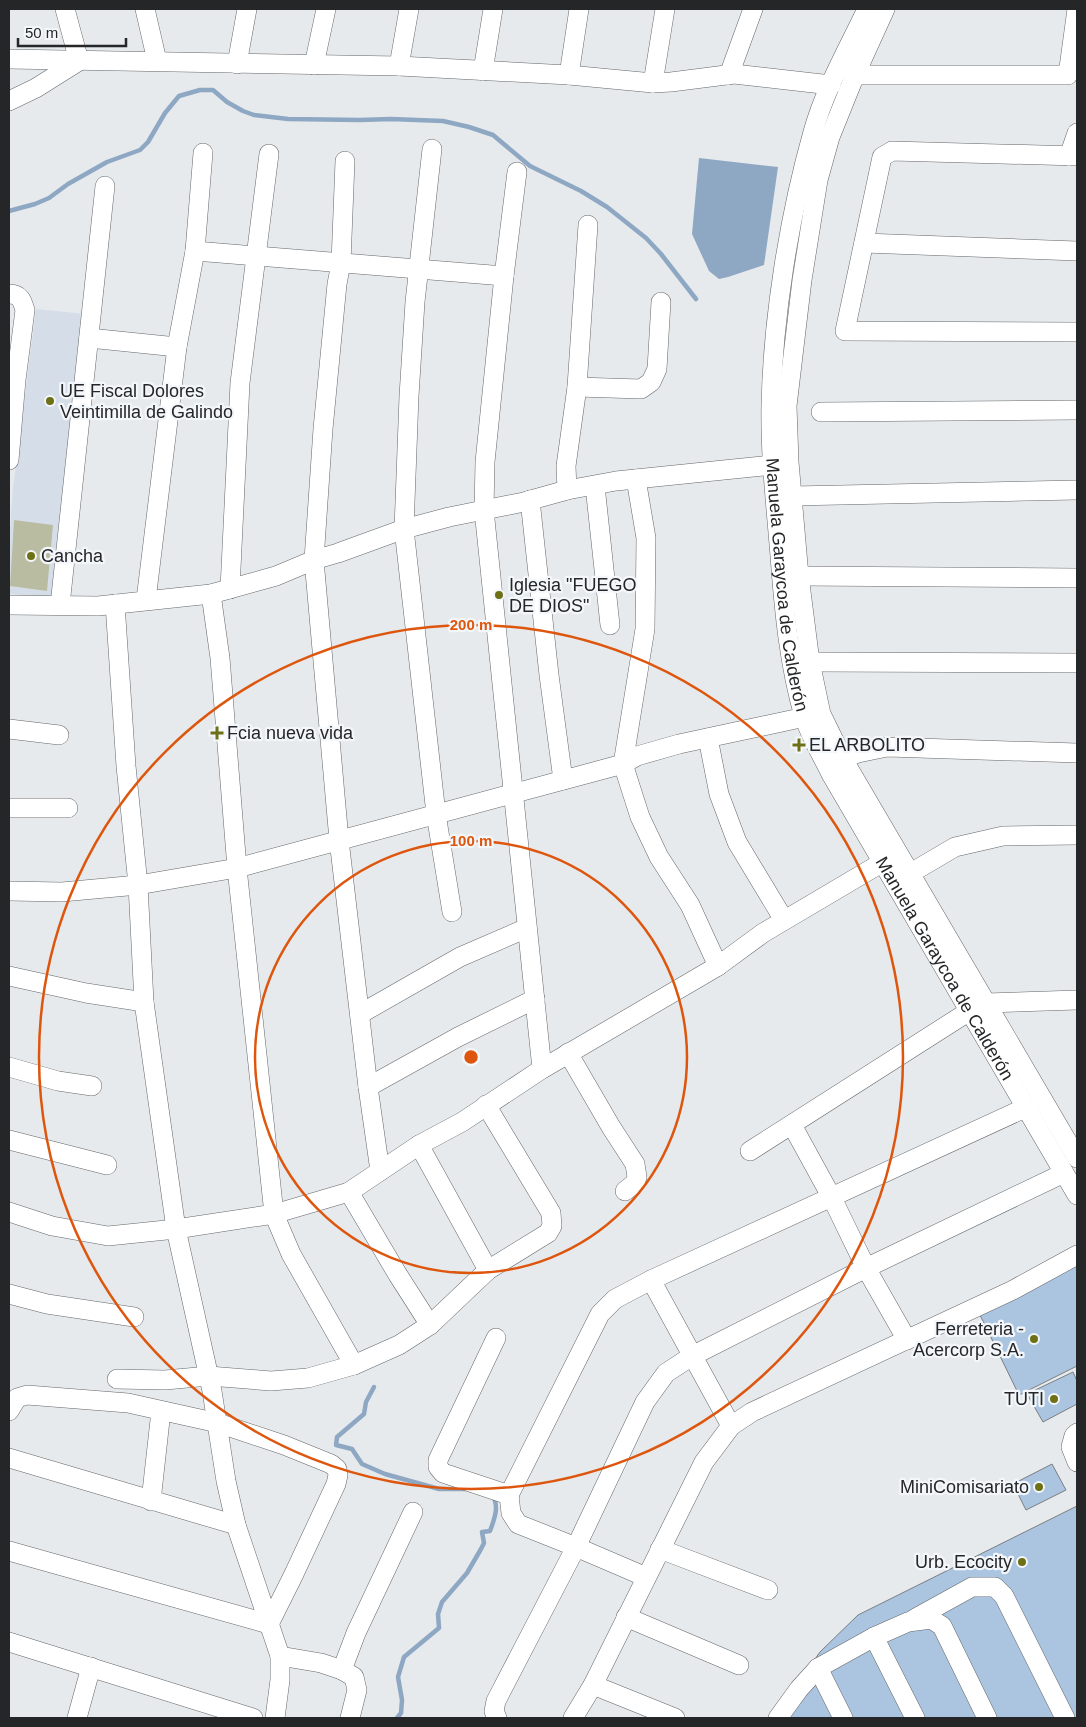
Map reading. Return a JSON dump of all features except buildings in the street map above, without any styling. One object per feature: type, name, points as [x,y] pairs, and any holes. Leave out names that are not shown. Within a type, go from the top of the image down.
[{"type":"street","points":[[65,9],[79,61]]},
{"type":"street","points":[[145,9],[156,61]]},
{"type":"street","points":[[237,64],[247,9]]},
{"type":"street","points":[[314,65],[326,9]]},
{"type":"street","points":[[399,66],[409,9]]},
{"type":"street","points":[[483,71],[493,9]]},
{"type":"street","points":[[569,75],[579,9]]},
{"type":"street","points":[[653,83],[664,9]]},
{"type":"street","points":[[729,75],[753,9]]},
{"type":"street","name":"Manuela Garaycoa de Calderón","points":[[867,9],[831,85],[813,130],[796,195],[783,278],[773,367],[771,407],[773,465],[782,576],[792,662],[804,717],[831,774],[883,862],[1075,1150]]},
{"type":"street","name":"Manuela Garaycoa de Calderón","points":[[886,9],[855,76],[830,137],[818,180],[802,280],[787,406],[789,462],[799,576],[810,662],[821,714],[842,759],[909,874],[979,1007],[1027,1107],[1077,1195]]},
{"type":"street","points":[[855,76],[1068,75],[1077,9]]},
{"type":"street","points":[[9,60],[399,66],[569,75],[653,83],[729,75],[831,85]]},
{"type":"street","points":[[9,101],[36,88],[79,61]]},
{"type":"street","points":[[1077,133],[1073,156],[892,151],[882,158],[846,331],[1077,332]]},
{"type":"street","points":[[432,149],[408,396],[404,529],[436,814],[452,912]]},
{"type":"street","points":[[146,600],[177,347],[195,251],[203,153]]},
{"type":"street","points":[[230,589],[240,383],[269,154]]},
{"type":"street","points":[[345,161],[341,263],[337,284],[323,429],[314,560],[339,840],[368,1087],[380,1171]]},
{"type":"street","points":[[517,172],[504,276],[485,462],[484,510],[542,1069]]},
{"type":"street","points":[[60,605],[105,186]]},
{"type":"street","points":[[567,490],[566,466],[577,387],[588,225]]},
{"type":"street","points":[[864,243],[1077,251]]},
{"type":"street","points":[[195,251],[504,276]]},
{"type":"street","points":[[9,294],[16,294],[22,299],[25,310],[12,380],[9,460]]},
{"type":"street","points":[[577,387],[641,389],[651,382],[656,369],[660,302]]},
{"type":"street","points":[[89,338],[177,347]]},
{"type":"street","points":[[821,412],[1077,410]]},
{"type":"street","points":[[9,605],[98,606],[211,594],[276,576],[314,560],[338,554],[404,529],[449,517],[567,490],[616,481],[773,465]]},
{"type":"street","points":[[639,479],[646,538],[645,628],[630,760],[644,825],[660,857],[725,960]]},
{"type":"street","points":[[595,486],[610,624]]},
{"type":"street","points":[[793,496],[1077,490]]},
{"type":"street","points":[[530,500],[549,675],[563,780]]},
{"type":"street","points":[[799,576],[1077,578]]},
{"type":"street","points":[[211,594],[220,658],[237,868],[274,1214],[290,1254],[354,1365]]},
{"type":"street","points":[[115,604],[126,766],[138,885],[144,1002],[176,1229],[217,1418],[226,1481],[236,1525],[280,1656],[280,1680],[275,1718]]},
{"type":"street","points":[[810,662],[1077,662]]},
{"type":"street","points":[[9,890],[62,892],[138,885],[237,868],[563,780],[679,744],[804,717]]},
{"type":"street","points":[[9,729],[59,735]]},
{"type":"street","points":[[708,738],[719,794],[737,842],[784,920]]},
{"type":"street","points":[[842,759],[858,753],[887,747],[1077,753]]},
{"type":"street","points":[[9,808],[68,808]]},
{"type":"street","points":[[909,874],[955,847],[1003,836],[1077,835]]},
{"type":"street","points":[[9,1212],[52,1226],[108,1236],[176,1229],[274,1214],[350,1192],[419,1145],[462,1122],[542,1069],[725,960],[784,920],[883,862]]},
{"type":"street","points":[[360,1014],[460,957],[527,928]]},
{"type":"street","points":[[9,976],[86,993],[144,1002]]},
{"type":"street","points":[[368,1087],[458,1036],[535,999]]},
{"type":"street","points":[[750,1150],[979,1007],[1077,1000]]},
{"type":"street","points":[[568,1053],[611,1127],[636,1164],[637,1177],[635,1183],[625,1191]]},
{"type":"street","points":[[9,1067],[58,1081],[92,1086]]},
{"type":"street","points":[[117,1379],[165,1380],[210,1384],[308,1378],[354,1365],[399,1345],[430,1325],[488,1270],[548,1233],[552,1226],[552,1213],[486,1105]]},
{"type":"street","points":[[646,1577],[576,1546],[518,1524],[511,1513],[509,1495],[600,1314],[615,1299],[651,1280],[1027,1107]]},
{"type":"street","points":[[792,1125],[832,1198],[866,1268],[907,1340]]},
{"type":"street","points":[[9,1140],[107,1165]]},
{"type":"street","points":[[419,1145],[488,1270]]},
{"type":"street","points":[[497,1718],[494,1711],[496,1701],[576,1546],[645,1402],[666,1373],[692,1356],[866,1268],[1064,1173]]},
{"type":"street","points":[[350,1192],[398,1275],[430,1325]]},
{"type":"street","points":[[573,1718],[593,1684],[704,1462],[731,1426],[752,1412],[1013,1290],[1077,1255]]},
{"type":"street","points":[[651,1280],[731,1426]]},
{"type":"street","points":[[9,1294],[47,1304],[134,1317]]},
{"type":"street","points":[[496,1338],[438,1460],[438,1467],[443,1473],[509,1495]]},
{"type":"street","points":[[9,1411],[17,1398],[27,1395],[128,1403],[161,1411],[217,1418],[331,1464],[337,1469],[336,1484],[269,1624]]},
{"type":"street","points":[[151,1501],[161,1411]]},
{"type":"street","points":[[1077,1433],[1071,1443],[1071,1448],[1077,1462]]},
{"type":"street","points":[[9,1458],[236,1525]]},
{"type":"street","points":[[342,1670],[356,1633],[413,1512]]},
{"type":"street","points":[[660,1549],[768,1590]]},
{"type":"street","points":[[9,1551],[269,1624]]},
{"type":"street","points":[[778,1718],[799,1689],[818,1668],[874,1637],[911,1621],[972,1587],[995,1587],[1004,1596],[1065,1718]]},
{"type":"street","points":[[626,1617],[738,1666]]},
{"type":"street","points":[[911,1621],[931,1619],[942,1626],[987,1718]]},
{"type":"street","points":[[874,1637],[915,1718]]},
{"type":"street","points":[[9,1642],[252,1718]]},
{"type":"street","points":[[280,1656],[321,1664],[342,1670],[354,1677],[357,1690],[350,1718]]},
{"type":"street","points":[[78,1718],[91,1667]]},
{"type":"street","points":[[818,1668],[843,1718]]},
{"type":"street","points":[[593,1684],[675,1718]]},
{"type":"shaded area","name":"UE Fiscal Dolores Veintimilla de Galindo","points":[[36,309],[86,314],[53,598],[9,594],[9,544],[13,488]]},
{"type":"green space","name":"Cancha","points":[[14,520],[53,525],[47,591],[10,586]]},
{"type":"water","points":[[699,158],[778,167],[764,265],[719,279],[709,271],[692,234]]},
{"type":"waterway","points":[[9,211],[49,198],[68,184],[107,162],[140,150],[148,142],[165,113],[179,96],[200,90],[213,90],[227,102],[254,115],[288,119],[443,121],[493,135],[530,166],[581,191],[607,207],[646,238],[696,299]]},
{"type":"waterway","points":[[374,1387],[366,1402],[364,1414],[337,1437],[336,1445],[352,1449],[362,1464],[385,1474],[439,1489],[466,1489]]},
{"type":"waterway","points":[[397,1718],[401,1713],[402,1700],[398,1677],[404,1657],[439,1628],[438,1614],[442,1602],[467,1573],[481,1549],[484,1543],[482,1532],[490,1531],[496,1508],[492,1495]]},
{"type":"place","name":"UE Fiscal Dolores Veintimilla de Galindo","points":[[50,401]]},
{"type":"place","name":"Cancha","points":[[31,556]]},
{"type":"place","name":"Iglesia \"FUEGO DE DIOS\"","points":[[499,595]]},
{"type":"place","name":"Fcia nueva vida","points":[[217,733]]},
{"type":"place","name":"EL ARBOLITO","points":[[799,745]]},
{"type":"place","name":"Ferreteria - Acercorp S.A.","points":[[1034,1339]]},
{"type":"place","name":"TUTI","points":[[1054,1399]]},
{"type":"place","name":"MiniComisariato","points":[[1039,1487]]},
{"type":"place","name":"Urb. Ecocity","points":[[1022,1562]]}]
